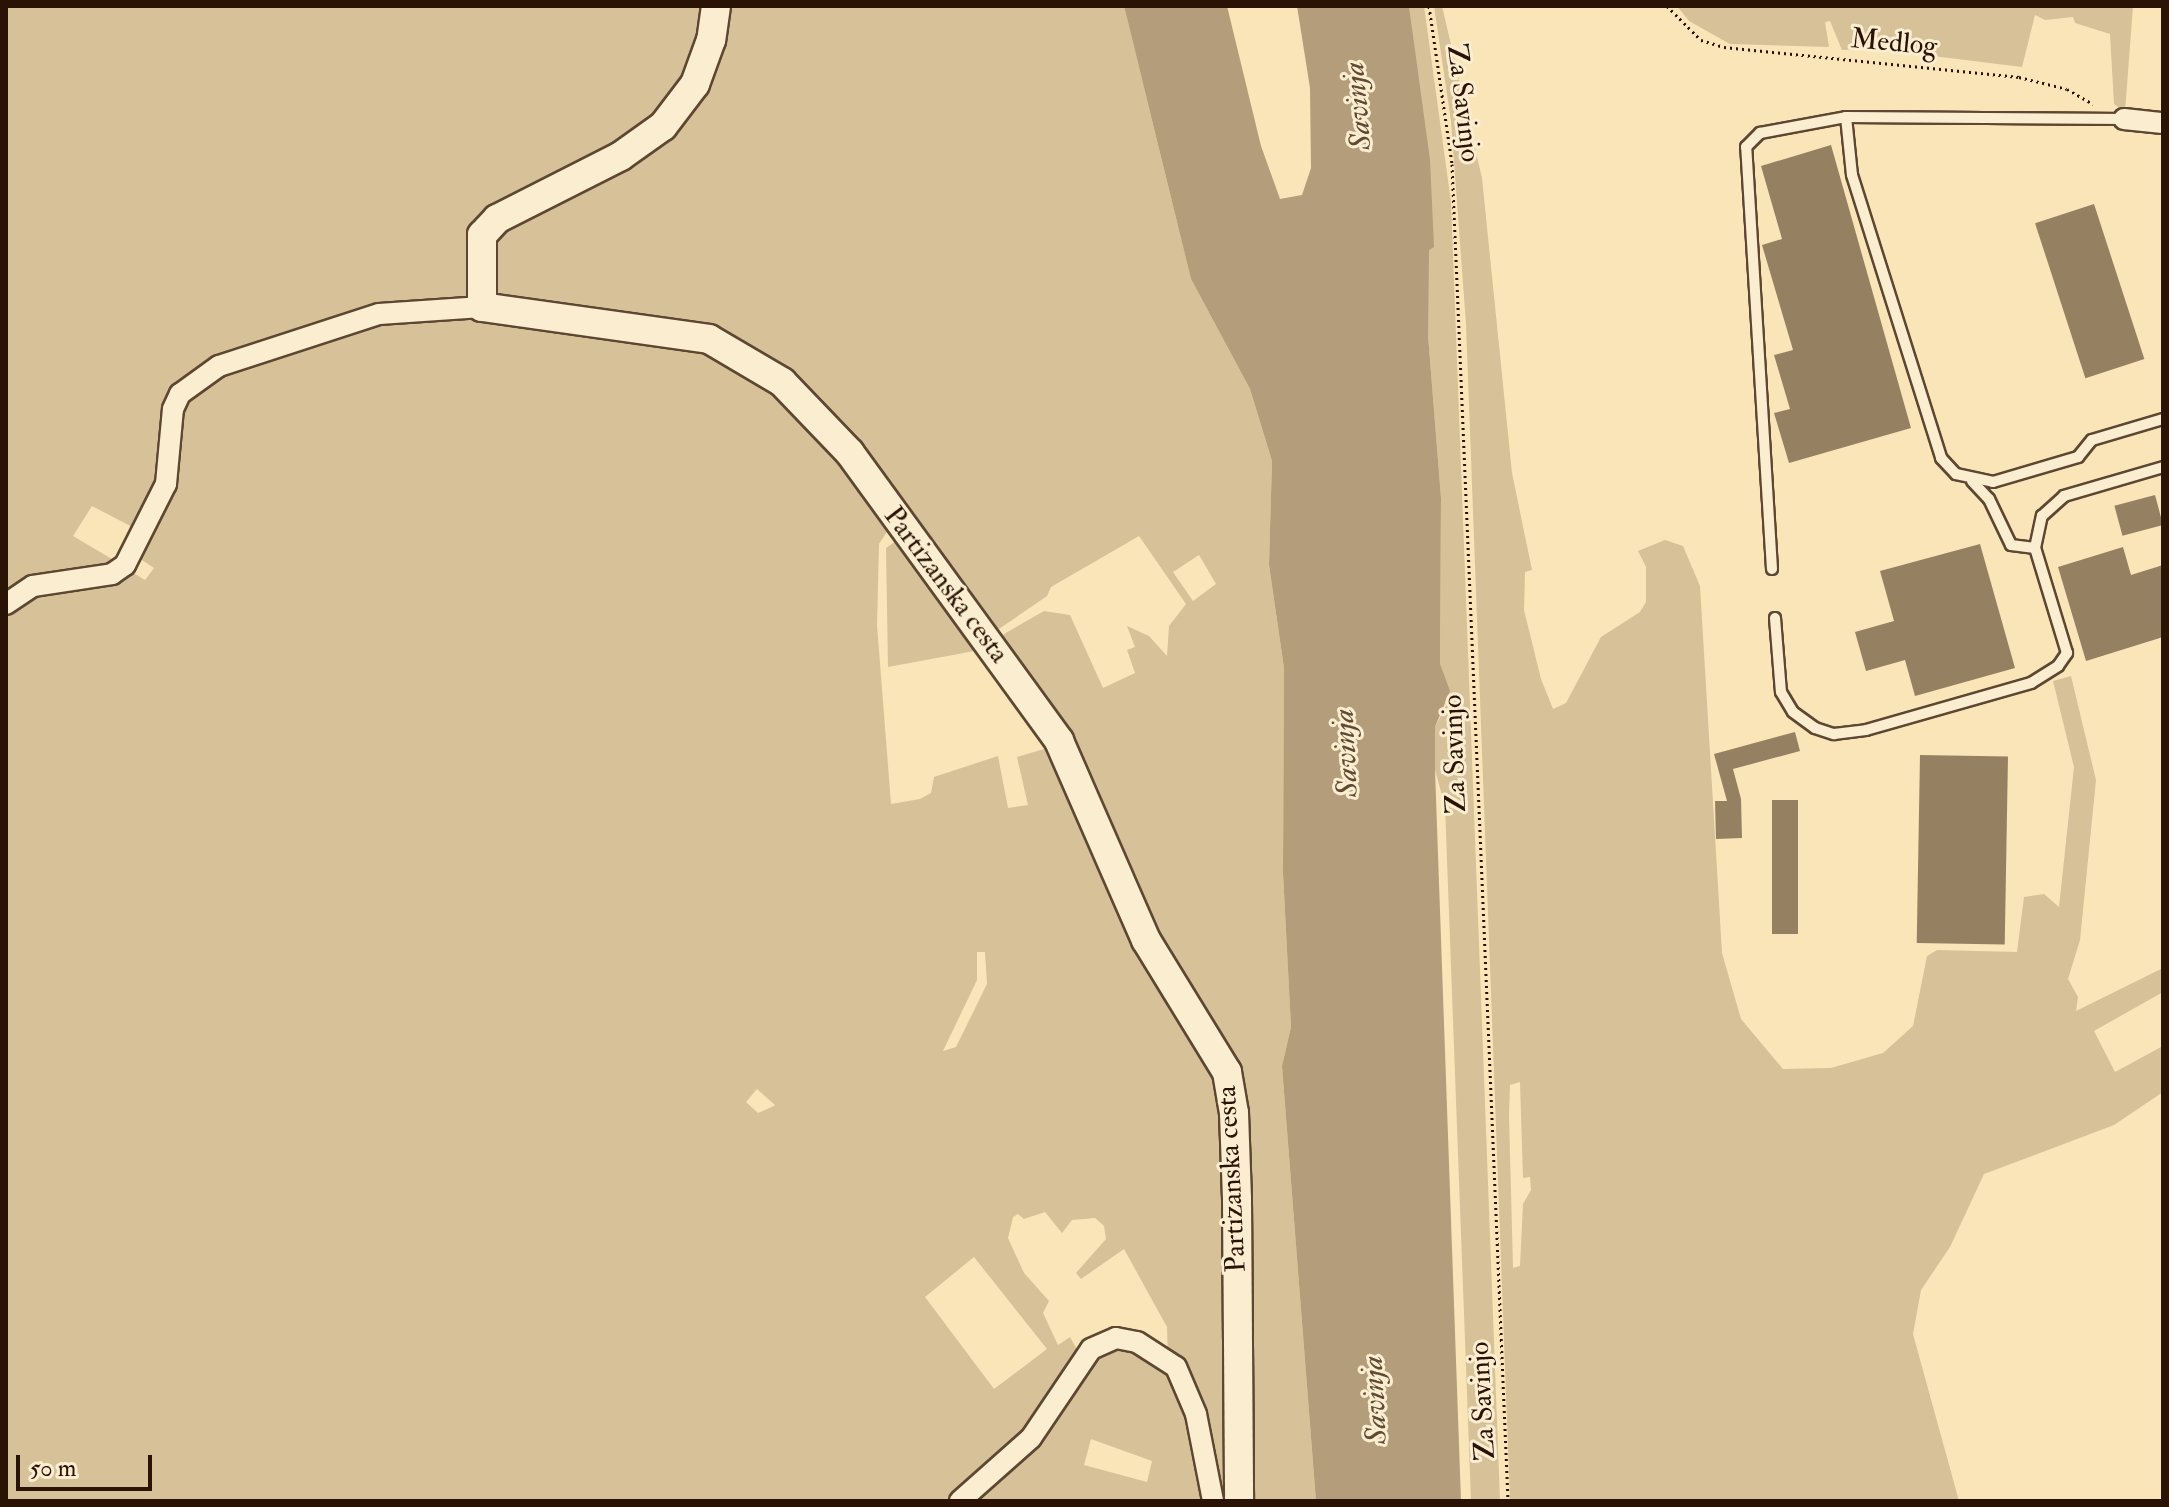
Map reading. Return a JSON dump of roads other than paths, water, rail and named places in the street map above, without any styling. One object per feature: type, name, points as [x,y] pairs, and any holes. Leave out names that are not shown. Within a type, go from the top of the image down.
[{"type":"street","points":[[6,604],[33,586],[112,574],[125,565],[166,484],[177,402],[219,366],[379,314],[482,307],[482,235],[497,219],[621,156],[663,126],[695,84],[711,40],[716,6]]},
{"type":"street","points":[[2124,119],[2163,123]]},
{"type":"street","name":"Partizanska cesta","points":[[482,307],[709,339],[782,382],[850,453],[1059,741],[1146,940],[1227,1072],[1234,1113],[1237,1200],[1239,1501]]},
{"type":"street","points":[[960,1501],[1031,1438],[1091,1349],[1116,1338],[1137,1342],[1176,1367],[1196,1414],[1213,1501]]},
{"type":"lane","points":[[1772,569],[1746,147],[1760,133],[1846,117],[2124,119]]},
{"type":"lane","points":[[1846,117],[1852,175],[1941,458],[1972,481],[1989,499],[2011,545],[2035,548]]},
{"type":"lane","points":[[1972,481],[1993,482],[2078,457],[2092,440],[2163,419]]},
{"type":"lane","points":[[1775,618],[1781,692],[1793,712],[1815,728],[1834,734],[1866,730],[2031,683],[2058,666],[2067,653],[2035,548],[2036,530],[2050,505],[2163,467]]},
{"type":"water","name":"Savinja","points":[[1124,6],[1227,6],[1261,146],[1280,199],[1302,195],[1311,168],[1310,88],[1297,6],[1409,6],[1430,160],[1434,247],[1429,250],[1428,335],[1441,498],[1440,664],[1450,691],[1435,727],[1435,770],[1461,1501],[1316,1501],[1282,1066],[1291,1027],[1283,873],[1284,668],[1269,565],[1272,461],[1250,389],[1191,279]]}]
